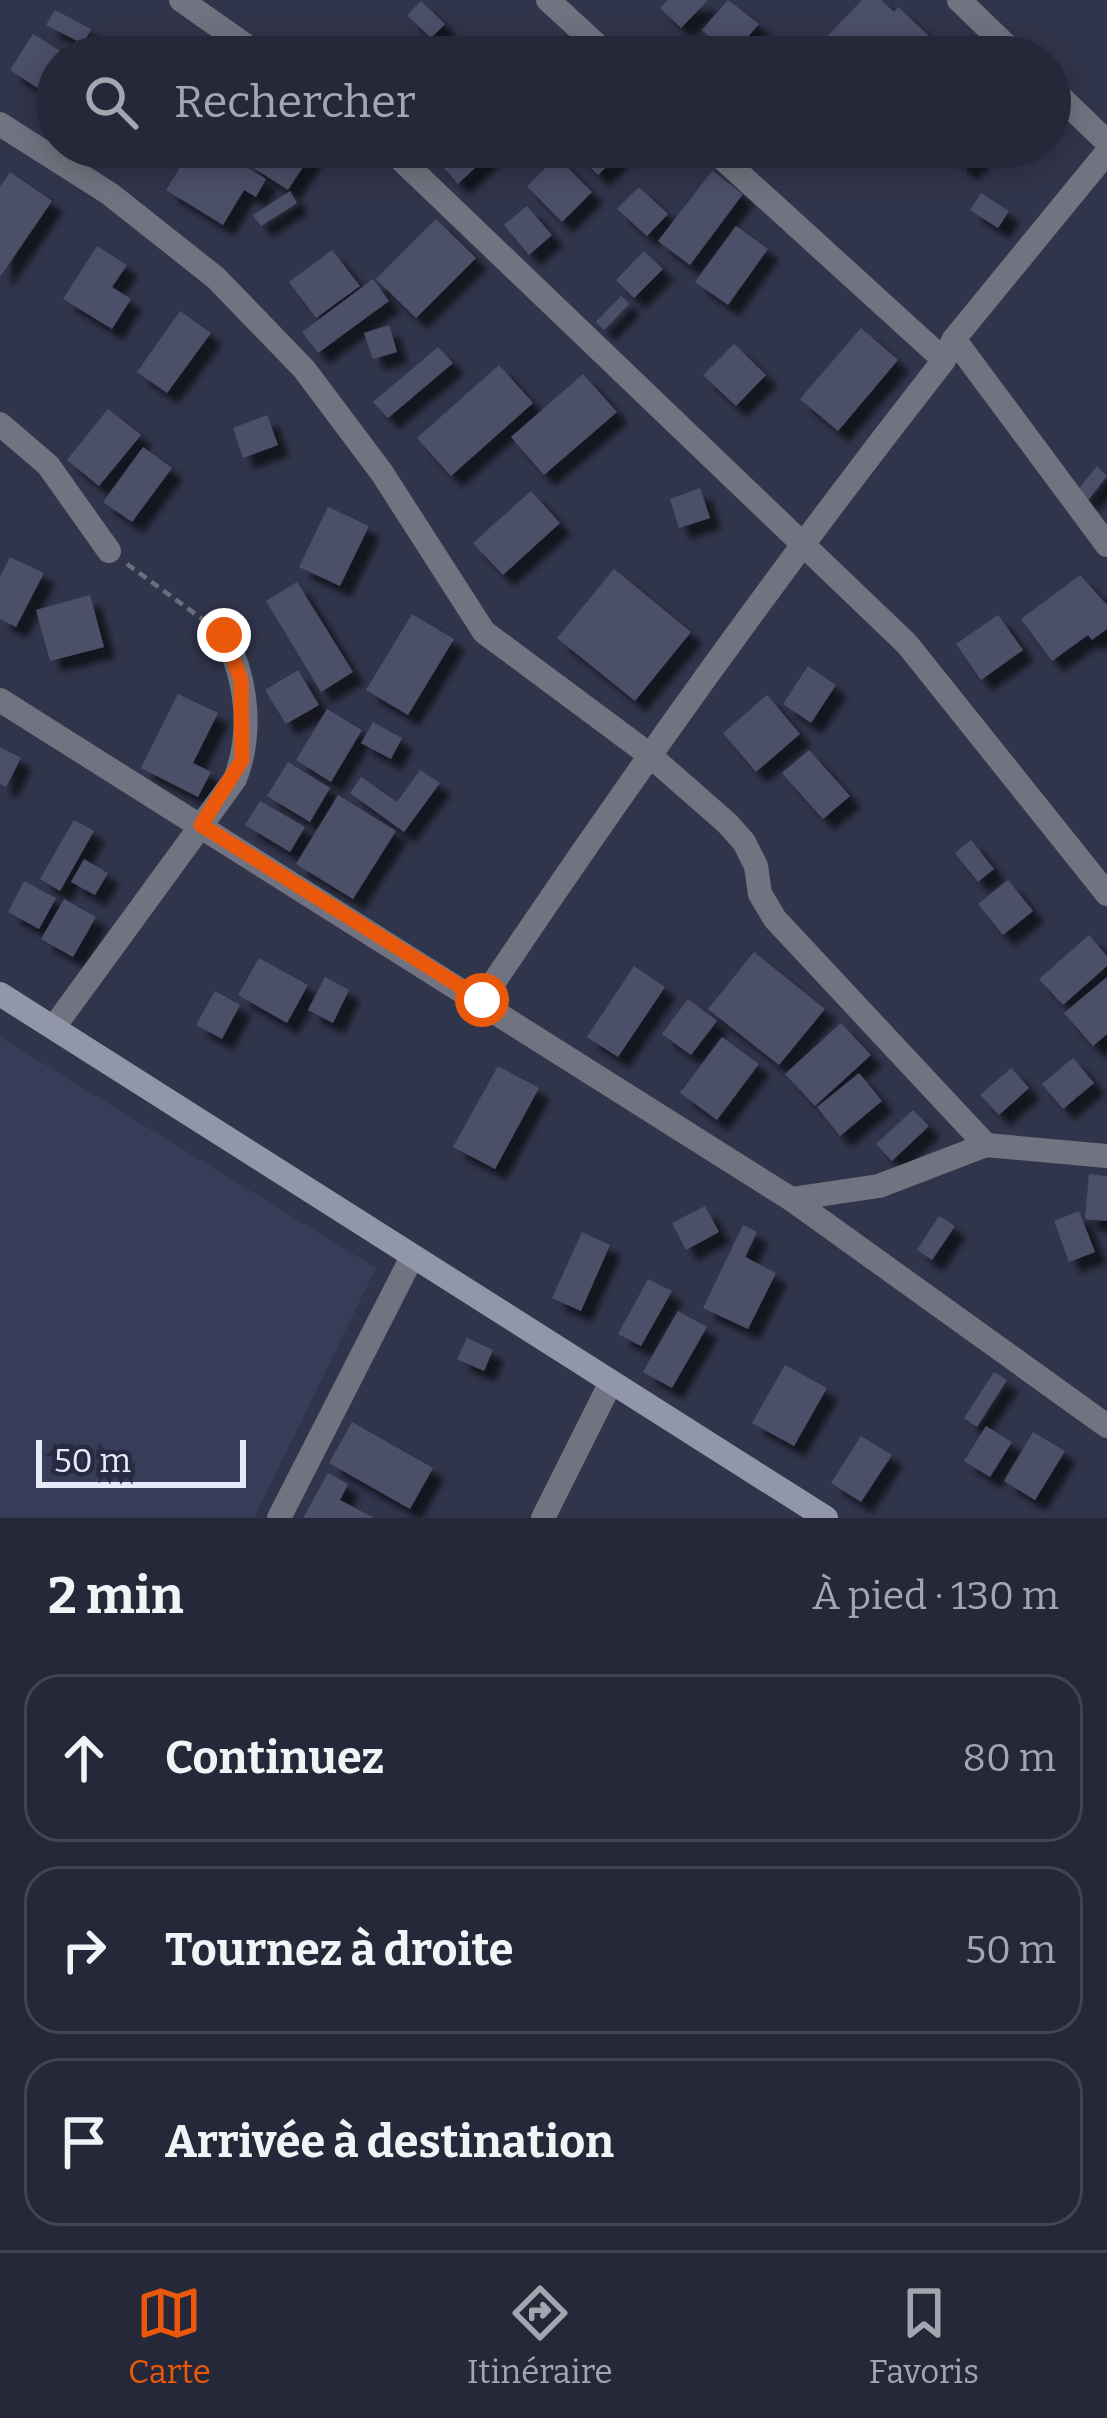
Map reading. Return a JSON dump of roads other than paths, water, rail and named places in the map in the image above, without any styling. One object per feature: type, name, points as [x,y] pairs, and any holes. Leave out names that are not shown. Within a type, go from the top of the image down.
[{"type":"street","points":[[181,0],[232,36]]},
{"type":"street","points":[[548,0],[587,36]]},
{"type":"street","points":[[959,0],[996,36]]},
{"type":"street","points":[[1071,107],[1107,142]]},
{"type":"street","points":[[0,124],[36,147]]},
{"type":"street","points":[[482,1000],[647,753],[799,545],[1107,152]]},
{"type":"street","points":[[69,168],[217,278],[304,369],[484,632],[647,753],[744,842],[756,866],[760,894],[775,919],[986,1145]]},
{"type":"street","points":[[410,168],[907,644],[1107,894]]},
{"type":"street","points":[[735,168],[949,350],[1107,545]]},
{"type":"street","points":[[0,424],[48,465],[109,551]]},
{"type":"street","points":[[54,1028],[201,825],[242,760],[241,680],[224,635]]},
{"type":"street","points":[[0,700],[791,1199],[1107,1426]]},
{"type":"street","points":[[0,994],[411,1259],[826,1518]]},
{"type":"street","points":[[791,1199],[879,1186],[986,1145],[1107,1156]]},
{"type":"street","points":[[280,1518],[411,1259]]},
{"type":"street","points":[[543,1518],[610,1384]]}]
